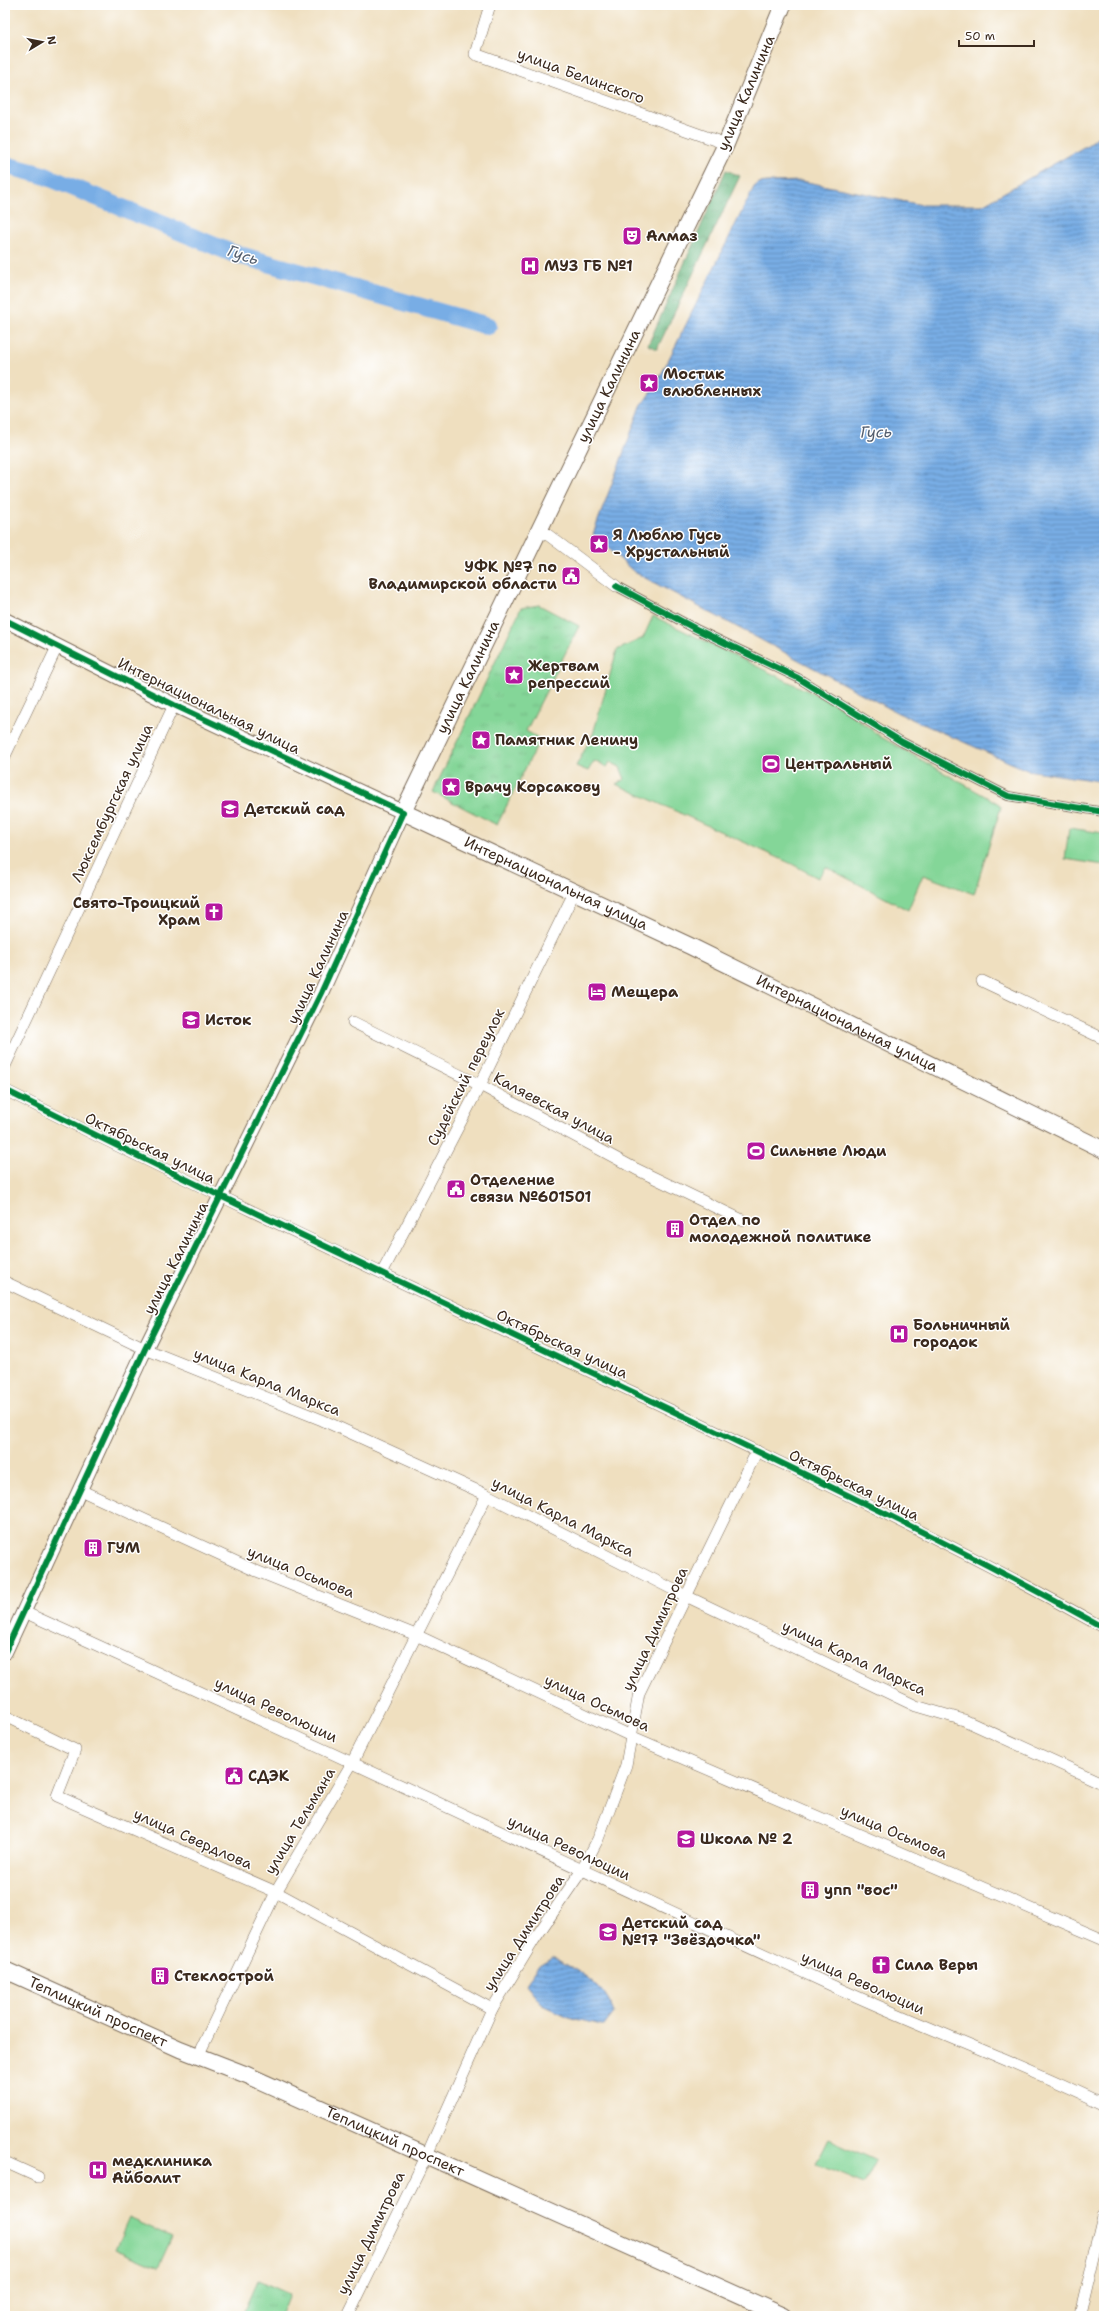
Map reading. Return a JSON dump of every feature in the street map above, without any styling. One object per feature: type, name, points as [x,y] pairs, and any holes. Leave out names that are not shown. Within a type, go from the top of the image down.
[{"type":"main road","name":"улица Калинина","points":[[403,812],[726,144],[780,6]]},
{"type":"main road","name":"Интернациональная улица","points":[[403,812],[690,946],[1104,1150]]},
{"type":"main road","name":"Теплицкий проспект","points":[[5,1970],[198,2056],[247,2075],[426,2157],[784,2316]]},
{"type":"street","name":"улица Белинского","points":[[490,5],[475,54],[726,144]]},
{"type":"street","points":[[540,528],[616,586],[696,629],[798,678],[902,742],[1008,796],[1104,812]]},
{"type":"street","name":"Интернациональная улица","points":[[5,620],[57,648],[174,705],[403,812]]},
{"type":"street","points":[[5,756],[57,648]]},
{"type":"street","name":"Люксембургская улица","points":[[5,1066],[174,705]]},
{"type":"street","name":"улица Калинина","points":[[5,1652],[146,1349],[321,993],[403,812]]},
{"type":"street","name":"Судейский переулок","points":[[382,1273],[480,1085],[574,893]]},
{"type":"street","points":[[982,981],[1104,1039]]},
{"type":"street","name":"Каляевская улица","points":[[353,1022],[480,1085],[636,1169],[742,1220]]},
{"type":"street","name":"Октябрьская улица","points":[[5,1090],[221,1197],[757,1451],[988,1564],[1104,1628]]},
{"type":"street","name":"улица Карла Маркса","points":[[5,1282],[146,1349],[322,1420],[487,1496],[686,1596],[916,1706],[964,1720],[1104,1784]]},
{"type":"street","name":"улица Димитрова","points":[[348,2316],[426,2157],[492,2009],[534,1940],[582,1870],[611,1807],[626,1765],[633,1737],[639,1693],[757,1451]]},
{"type":"street","name":"улица Осьмова","points":[[80,1490],[254,1570],[416,1635],[633,1737],[1104,1940]]},
{"type":"street","name":"улица Тельмана","points":[[198,2056],[276,1892],[352,1763],[487,1496]]},
{"type":"street","name":"улица Революции","points":[[24,1612],[196,1689],[894,2015],[1054,2080],[1104,2104]]},
{"type":"street","name":"улица Свердлова","points":[[5,1716],[76,1750],[57,1796],[276,1892],[492,2009]]},
{"type":"street","points":[[5,2162],[38,2177]]},
{"type":"street","points":[[1080,2316],[1104,2216]]},
{"type":"green space","points":[[726,170],[740,176],[657,349],[648,345]]},
{"type":"green space","points":[[539,605],[579,626],[526,731],[540,739],[497,825],[433,792],[521,608]]},
{"type":"green space","name":"Центральный","points":[[653,616],[843,708],[881,737],[999,804],[1001,807],[974,894],[923,875],[908,910],[826,867],[818,878],[792,864],[616,784],[625,779],[620,767],[610,762],[607,767],[594,761],[588,771],[576,766],[593,734],[617,650],[643,638]]},
{"type":"green space","points":[[1069,828],[1104,833],[1104,865],[1065,859]]},
{"type":"green space","points":[[829,2139],[876,2161],[864,2184],[816,2164]]},
{"type":"green space","points":[[129,2218],[172,2237],[158,2268],[115,2249]]},
{"type":"green space","points":[[258,2280],[289,2294],[280,2316],[242,2316]]},
{"type":"water","points":[[1104,131],[1104,782],[1027,770],[898,713],[634,572],[593,534],[641,406],[657,383],[754,187],[759,183],[802,181],[922,205],[982,205],[1089,144]]},
{"type":"water","points":[[552,1957],[589,1979],[604,1994],[614,2013],[604,2026],[569,2017],[543,2005],[526,1984],[539,1965]]},
{"type":"waterway","name":"Гусь","points":[[5,165],[43,175],[232,253],[488,326]]},
{"type":"cycle path","points":[[616,586],[696,629],[798,678],[902,742],[1008,796],[1104,812]]},
{"type":"cycle path","points":[[5,620],[174,705],[403,812],[321,993],[145,1349],[5,1652]]},
{"type":"cycle path","points":[[5,1090],[399,1282],[872,1507],[989,1566],[1104,1628]]},
{"type":"place","name":"Алмаз","points":[[632,236]]},
{"type":"place","name":"МУЗ ГБ №1","points":[[530,266]]},
{"type":"place","name":"Мостик влюбленных","points":[[649,383]]},
{"type":"place","name":"Я Люблю Гусь - Хрустальный","points":[[599,544]]},
{"type":"place","name":"УФК №7 по Владимирской области","points":[[571,576]]},
{"type":"place","name":"Жертвам репрессий","points":[[514,675]]},
{"type":"place","name":"Памятник Ленину","points":[[481,740]]},
{"type":"place","name":"Центральный","points":[[771,764]]},
{"type":"place","name":"Врачу Корсакову","points":[[451,787]]},
{"type":"place","name":"Детский сад","points":[[230,809]]},
{"type":"place","name":"Свято-Троицкий Храм","points":[[214,912]]},
{"type":"place","name":"Мещера","points":[[597,992]]},
{"type":"place","name":"Исток","points":[[191,1020]]},
{"type":"place","name":"Сильные Люди","points":[[756,1151]]},
{"type":"place","name":"Отделение связи №601501","points":[[456,1189]]},
{"type":"place","name":"Отдел по молодежной политике","points":[[675,1229]]},
{"type":"place","name":"Больничный городок","points":[[899,1334]]},
{"type":"place","name":"ГУМ","points":[[93,1548]]},
{"type":"place","name":"СДЭК","points":[[234,1776]]},
{"type":"place","name":"Школа № 2","points":[[686,1839]]},
{"type":"place","name":"упп \"вос\"","points":[[810,1890]]},
{"type":"place","name":"Детский сад №17 \"Звёздочка\"","points":[[608,1932]]},
{"type":"place","name":"Сила Веры","points":[[881,1965]]},
{"type":"place","name":"Стеклострой","points":[[160,1976]]},
{"type":"place","name":"медклиника Айболит","points":[[98,2170]]}]
